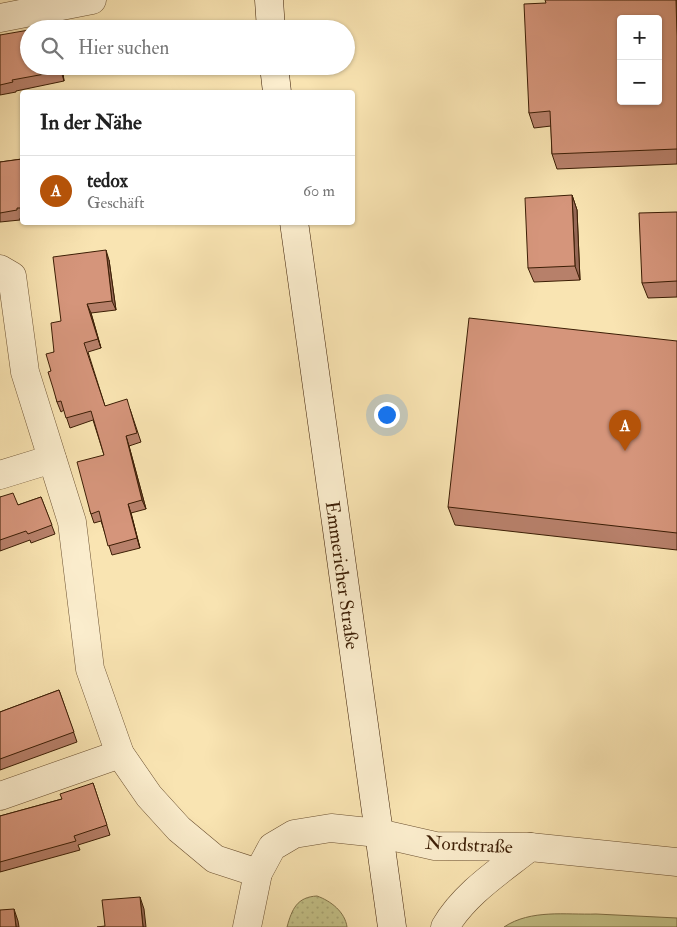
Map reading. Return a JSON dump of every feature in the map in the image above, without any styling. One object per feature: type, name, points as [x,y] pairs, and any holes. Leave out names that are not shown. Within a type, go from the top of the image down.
[{"type":"street","points":[[0,18],[92,0]]},
{"type":"street","points":[[269,0],[270,20]]},
{"type":"street","points":[[275,75],[277,90]]},
{"type":"street","name":"Emmericher Straße","points":[[294,225],[392,927]]},
{"type":"street","points":[[0,269],[12,276],[25,372],[72,522],[90,669],[120,754],[149,796],[179,829],[215,859],[258,872]]},
{"type":"street","points":[[0,475],[52,459]]},
{"type":"street","points":[[0,796],[120,754]]},
{"type":"street","name":"Nordstraße","points":[[247,927],[258,872],[272,847],[294,834],[331,828],[378,833],[434,846],[530,847],[677,862]]},
{"type":"street","name":"Nordstraße","points":[[445,927],[455,911],[472,893],[530,847]]},
{"type":"shaded area","points":[[317,896],[327,901],[340,912],[347,927],[287,927],[296,905],[305,899]]},
{"type":"shaded area","points":[[596,914],[677,918],[677,927],[504,927],[514,921],[537,915]]},
{"type":"building","points":[[545,0],[676,0],[677,149],[552,154],[550,111],[529,113],[524,4],[546,3]]},
{"type":"building","points":[[20,32],[20,75],[39,75],[12,80],[13,82],[0,85],[0,35]]},
{"type":"building","points":[[20,159],[20,208],[0,213],[0,162]]},
{"type":"building","points":[[572,195],[575,266],[528,268],[525,198]]},
{"type":"building","points":[[677,212],[677,281],[642,283],[639,213]]},
{"type":"building","points":[[106,250],[112,301],[87,304],[98,339],[84,343],[105,406],[127,399],[137,433],[126,436],[142,500],[128,504],[137,538],[108,546],[99,511],[91,514],[77,462],[104,455],[91,411],[66,418],[61,401],[57,402],[48,372],[51,371],[46,354],[54,352],[51,323],[61,321],[53,257]]},
{"type":"building","points":[[469,318],[677,341],[677,533],[448,507]]},
{"type":"building","points":[[13,493],[18,505],[41,497],[52,525],[28,534],[26,531],[0,540],[0,497]]},
{"type":"building","points":[[59,690],[74,732],[0,759],[0,712]]},
{"type":"building","points":[[93,783],[107,825],[74,836],[76,841],[0,862],[0,816],[62,799],[60,794]]},
{"type":"building","points":[[140,897],[143,927],[97,927],[105,926],[102,900]]},
{"type":"building","points":[[14,909],[16,927],[0,927],[0,910]]},
{"type":"place","name":"tedox","points":[[625,451]]}]
